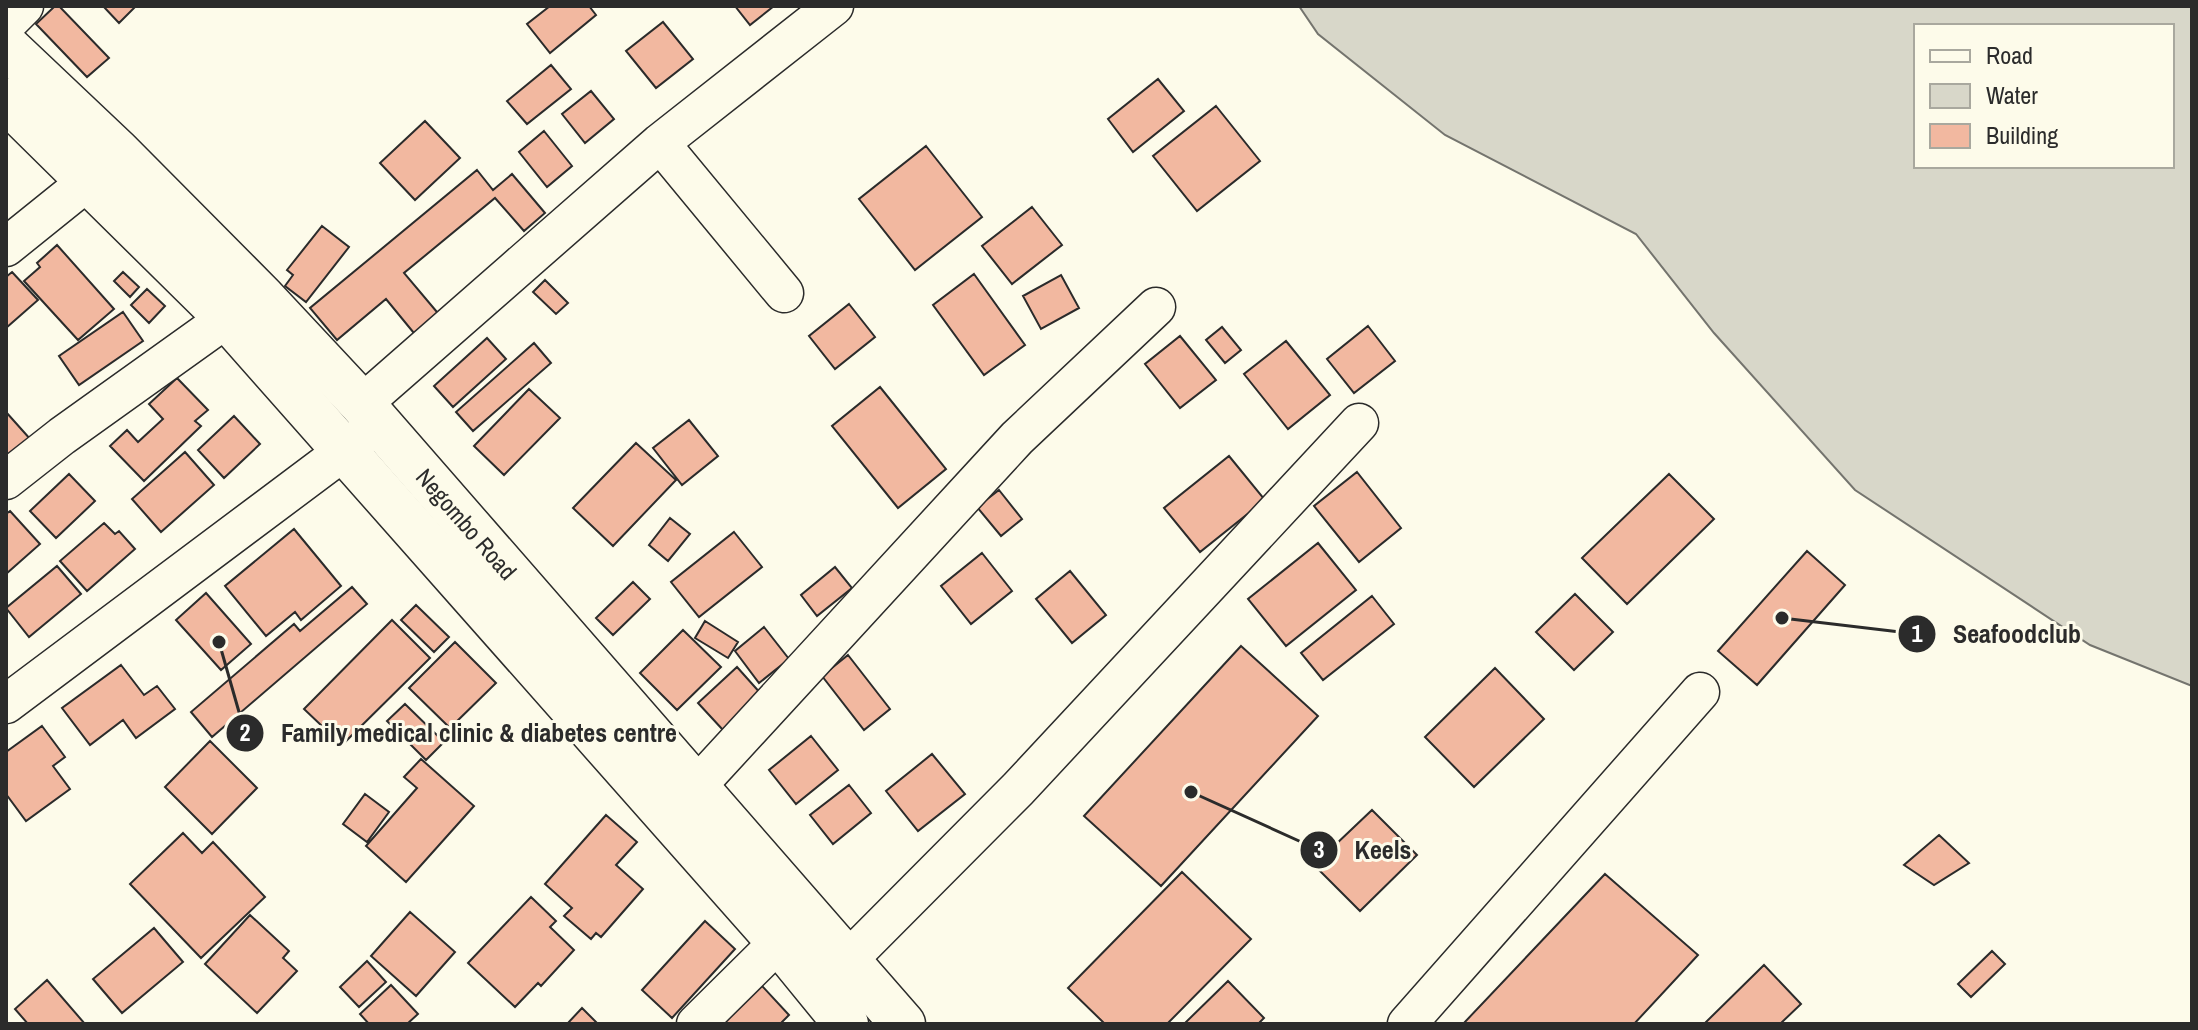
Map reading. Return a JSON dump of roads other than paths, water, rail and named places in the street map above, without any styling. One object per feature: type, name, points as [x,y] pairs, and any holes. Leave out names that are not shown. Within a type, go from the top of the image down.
[{"type":"highway","name":"Negombo Road","points":[[6,46],[107,141],[262,297],[369,414],[903,1024]]},
{"type":"highway","name":"Negombo Road","points":[[6,100],[227,318],[779,942],[846,1024]]},
{"type":"street","points":[[6,24],[24,6]]},
{"type":"street","points":[[6,704],[344,451],[369,414],[660,143],[834,6]]},
{"type":"street","points":[[660,143],[784,293]]},
{"type":"street","points":[[6,247],[88,181]]},
{"type":"street","points":[[695,788],[1017,438],[1156,307]]},
{"type":"street","points":[[6,480],[227,318]]},
{"type":"street","points":[[818,991],[1018,789],[1359,423]]},
{"type":"street","points":[[1407,1024],[1700,692]]},
{"type":"street","points":[[696,1024],[779,942]]},
{"type":"water","points":[[1299,6],[2192,6],[2192,686],[2090,645],[1855,490],[1714,333],[1636,234],[1445,135],[1318,34]]},
{"type":"place","name":"Seafoodclub","points":[[1782,618]]},
{"type":"place","name":"Family medical clinic & diabetes centre","points":[[219,642]]},
{"type":"place","name":"Keels","points":[[1191,792]]}]
